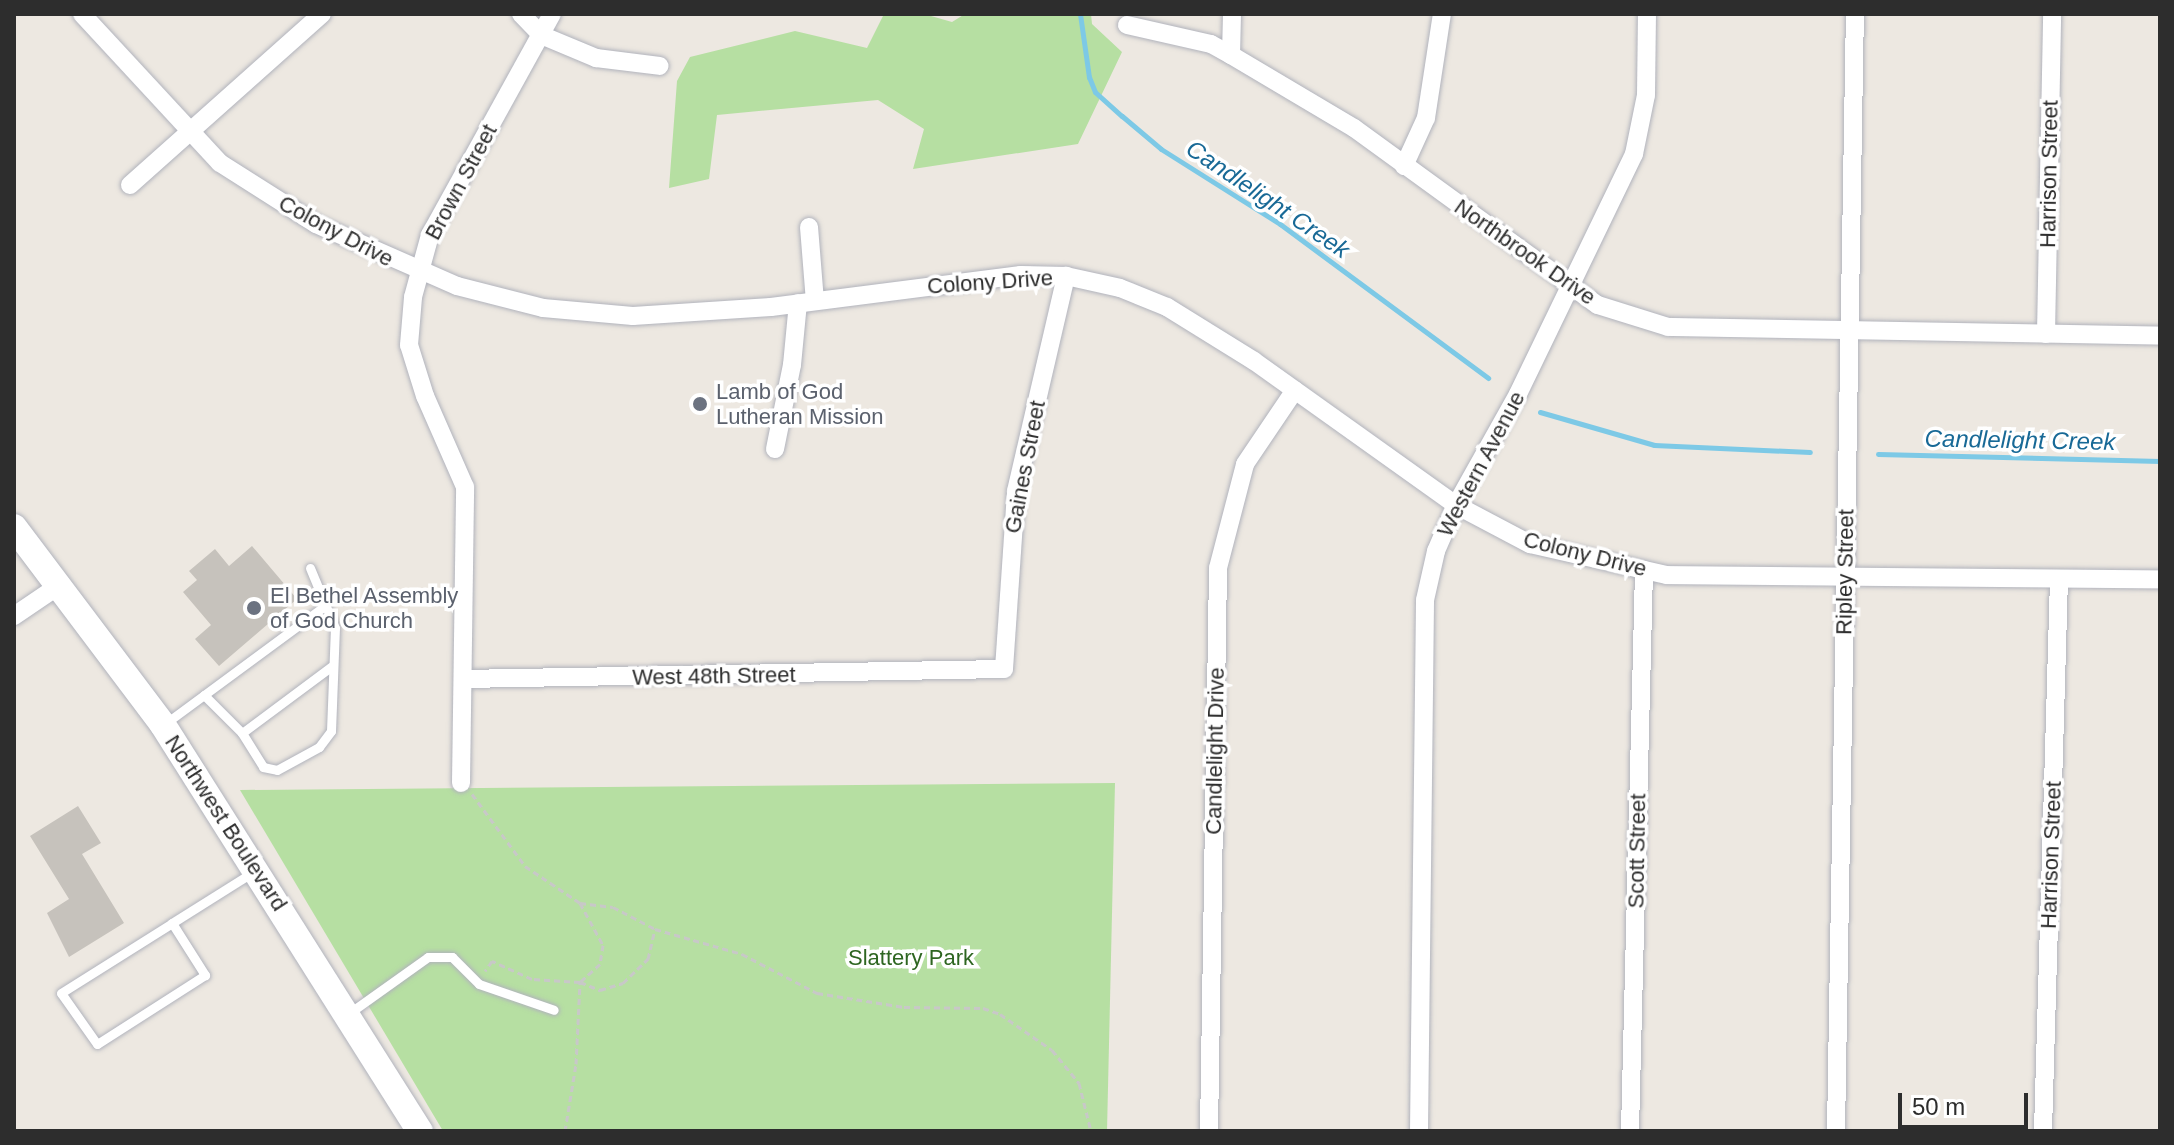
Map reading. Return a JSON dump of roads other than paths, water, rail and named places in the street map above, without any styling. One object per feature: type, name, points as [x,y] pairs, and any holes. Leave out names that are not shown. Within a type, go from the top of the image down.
[{"type":"main road","name":"Northwest Boulevard","points":[[14,527],[61,584],[163,725],[420,1131]]},
{"type":"street","name":"Colony Drive","points":[[82,14],[220,163],[316,224],[420,273],[543,308],[633,316],[806,302],[1021,275],[1066,276],[1120,288],[1167,307],[1295,390],[1456,505],[1530,544],[1644,570],[1845,579],[2160,579]]},
{"type":"street","points":[[130,185],[322,14]]},
{"type":"street","points":[[521,14],[541,35],[596,58],[660,66]]},
{"type":"street","name":"Brown Street","points":[[461,783],[465,487],[425,396],[409,345],[420,273],[430,235],[552,14]]},
{"type":"street","points":[[1231,55],[1232,14]]},
{"type":"street","points":[[1404,166],[1426,118],[1442,14]]},
{"type":"street","name":"Western Avenue","points":[[1419,1131],[1425,600],[1436,551],[1456,505],[1572,288],[1634,154],[1646,95],[1647,14]]},
{"type":"street","name":"Ripley Street","points":[[1836,1131],[1855,14]]},
{"type":"street","name":"Harrison Street","points":[[2046,334],[2052,14]]},
{"type":"street","name":"Northbrook Drive","points":[[1127,25],[1211,44],[1231,55],[1354,128],[1598,305],[1668,327],[2160,336]]},
{"type":"street","points":[[775,449],[806,302],[809,227]]},
{"type":"street","name":"Gaines Street","points":[[965,673],[1004,669],[1016,491],[1066,276]]},
{"type":"street","name":"Candlelight Drive","points":[[1209,1131],[1218,568],[1245,464],[1295,390]]},
{"type":"street","name":"Scott Street","points":[[1630,1131],[1644,570]]},
{"type":"street","name":"Harrison Street","points":[[2043,1131],[2059,579]]},
{"type":"street","points":[[14,616],[61,584]]},
{"type":"street","name":"West 48th Street","points":[[463,679],[965,673]]},
{"type":"lane","points":[[204,695],[242,733],[263,767],[277,770],[319,747],[331,731],[335,628],[310,568]]},
{"type":"lane","points":[[163,725],[326,605]]},
{"type":"lane","points":[[242,733],[332,666]]},
{"type":"lane","points":[[172,923],[205,975],[97,1044],[61,993],[256,870]]},
{"type":"lane","points":[[348,1014],[428,957],[452,957],[476,981],[518,1001],[554,1010]]},
{"type":"waterway","name":"Candlelight Creek","points":[[1080,14],[1089,77],[1095,92],[1161,149],[1280,224],[1488,378]]},
{"type":"waterway","name":"Candlelight Creek","points":[[1540,412],[1654,445],[1810,452]]},
{"type":"waterway","name":"Candlelight Creek","points":[[1878,454],[2160,461]]},
{"type":"place","name":"Lamb of God Lutheran Mission","points":[[700,404]]},
{"type":"place","name":"El Bethel Assembly of God Church","points":[[254,608]]},
{"type":"park label","name":"Slattery Park","points":[[911,958]]}]
